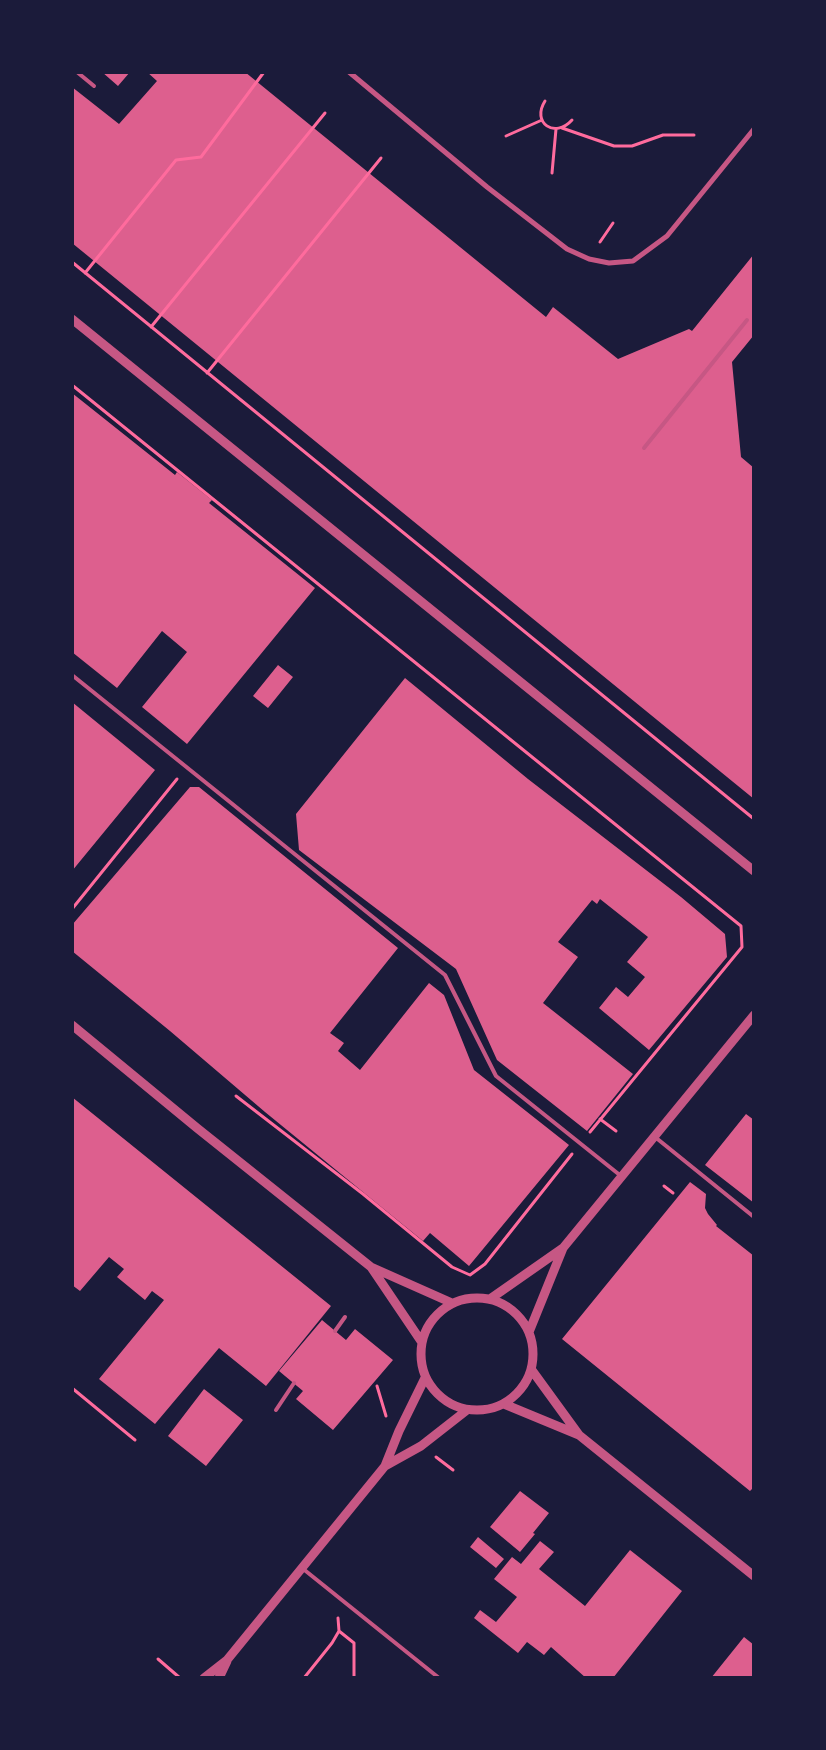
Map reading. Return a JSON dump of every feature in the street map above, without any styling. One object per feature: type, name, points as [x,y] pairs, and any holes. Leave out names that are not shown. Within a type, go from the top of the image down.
[{"type":"street","points":[[350,72],[487,187],[567,249],[589,259],[609,262],[632,261],[667,236],[754,130]]},
{"type":"street","points":[[72,319],[754,871]]},
{"type":"street","points":[[490,1299],[563,1248],[754,1015]]},
{"type":"street","points":[[72,1025],[371,1267],[452,1303]]},
{"type":"street","points":[[529,1332],[563,1248]]},
{"type":"street","points":[[371,1267],[421,1341]]},
{"type":"street","points":[[470,1298],[490,1299],[506,1305],[520,1316],[529,1332],[533,1344],[534,1357],[531,1369],[525,1383],[516,1395],[504,1404],[479,1410],[466,1410],[450,1403],[435,1393],[425,1378],[420,1354],[421,1341],[427,1326],[438,1312],[452,1303],[470,1298]]},
{"type":"street","points":[[531,1369],[579,1435],[754,1576]]},
{"type":"street","points":[[204,1678],[227,1660],[385,1466],[399,1431],[425,1378]]},
{"type":"street","points":[[504,1404],[579,1435]]},
{"type":"street","points":[[385,1466],[421,1446],[466,1410]]},
{"type":"street","points":[[219,1678],[227,1660]]},
{"type":"lane","points":[[77,72],[94,86]]},
{"type":"lane","points":[[644,448],[747,320]]},
{"type":"lane","points":[[72,675],[445,975],[496,1076],[621,1176]]},
{"type":"lane","points":[[655,1137],[754,1217]]},
{"type":"lane","points":[[335,1331],[345,1317]]},
{"type":"lane","points":[[276,1410],[294,1384]]},
{"type":"lane","points":[[301,1568],[438,1678]]},
{"type":"path","points":[[85,273],[176,160],[201,157],[264,72]]},
{"type":"path","points":[[546,100],[541,108],[542,120],[550,128],[562,128],[614,146],[632,146],[662,135],[694,135]]},
{"type":"path","points":[[151,327],[325,113]]},
{"type":"path","points":[[506,136],[542,120]]},
{"type":"path","points":[[562,128],[572,120]]},
{"type":"path","points":[[552,173],[556,129]]},
{"type":"path","points":[[207,372],[381,158]]},
{"type":"path","points":[[600,242],[613,223]]},
{"type":"path","points":[[72,262],[754,819]]},
{"type":"path","points":[[72,385],[741,926],[742,947],[580,1143],[485,1264],[470,1275],[452,1267],[363,1194],[236,1096]]},
{"type":"path","points":[[72,909],[187,768]]},
{"type":"path","points":[[600,1119],[616,1131]]},
{"type":"path","points":[[664,1186],[673,1193]]},
{"type":"path","points":[[377,1386],[386,1419]]},
{"type":"path","points":[[72,1388],[135,1440]]},
{"type":"path","points":[[432,1454],[454,1470]]},
{"type":"path","points":[[304,1678],[332,1643],[339,1631],[338,1614]]},
{"type":"path","points":[[339,1631],[354,1644],[354,1678]]},
{"type":"path","points":[[158,1659],[180,1678]]},
{"type":"building","points":[[102,72],[130,72],[118,86]]},
{"type":"building","points":[[147,72],[245,72],[546,317],[553,307],[618,359],[689,329],[692,331],[754,254],[754,335],[732,362],[741,457],[754,468],[754,799],[72,243],[72,87],[119,124],[157,81]]},
{"type":"building","points":[[72,393],[175,475],[177,472],[212,500],[209,503],[315,588],[187,744],[142,707],[187,652],[162,631],[117,688],[72,652]]},
{"type":"building","points":[[278,665],[293,677],[268,708],[253,696]]},
{"type":"building","points":[[405,678],[528,779],[681,897],[725,934],[727,957],[649,1050],[599,1008],[616,987],[628,997],[645,977],[627,962],[648,937],[600,899],[597,904],[592,900],[558,942],[578,957],[543,1003],[633,1074],[587,1131],[497,1060],[456,969],[299,850],[296,814]]},
{"type":"building","points":[[72,702],[155,770],[72,871]]},
{"type":"building","points":[[190,787],[199,787],[398,948],[330,1033],[344,1043],[338,1051],[360,1070],[429,983],[444,995],[474,1070],[569,1145],[469,1266],[430,1233],[423,1241],[72,951],[72,925]]},
{"type":"building","points":[[72,1097],[331,1306],[266,1386],[219,1348],[155,1424],[99,1379],[164,1300],[152,1291],[145,1300],[117,1277],[124,1269],[109,1257],[80,1291],[72,1285]]},
{"type":"building","points":[[746,1114],[754,1120],[754,1203],[705,1165]]},
{"type":"building","points":[[690,1182],[706,1194],[705,1208],[716,1226],[754,1256],[754,1487],[750,1491],[562,1339]]},
{"type":"building","points":[[322,1320],[346,1340],[355,1329],[393,1360],[333,1430],[296,1399],[303,1391],[279,1371]]},
{"type":"building","points":[[204,1389],[243,1420],[206,1466],[168,1436]]},
{"type":"building","points":[[520,1491],[549,1513],[520,1552],[490,1527]]},
{"type":"building","points":[[478,1537],[504,1559],[496,1568],[470,1547]]},
{"type":"building","points":[[540,1541],[554,1552],[539,1569],[585,1606],[630,1550],[682,1591],[613,1678],[586,1678],[551,1647],[544,1655],[527,1642],[518,1653],[474,1618],[480,1610],[496,1622],[517,1597],[494,1579],[512,1557],[521,1564]]},
{"type":"building","points":[[744,1637],[754,1645],[754,1678],[711,1678]]}]
